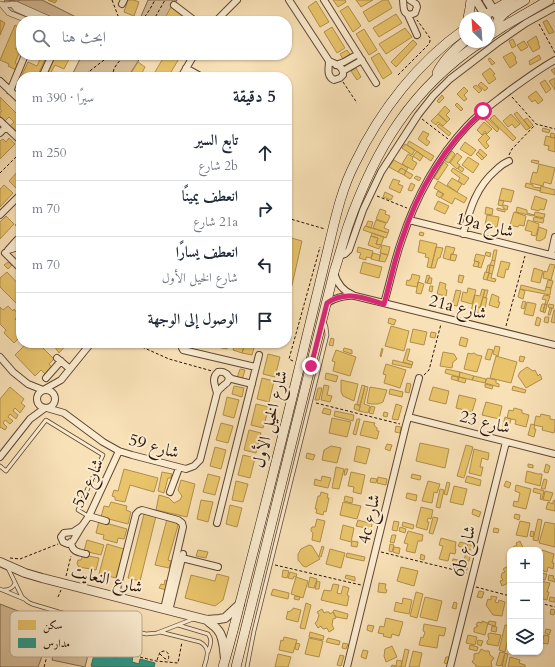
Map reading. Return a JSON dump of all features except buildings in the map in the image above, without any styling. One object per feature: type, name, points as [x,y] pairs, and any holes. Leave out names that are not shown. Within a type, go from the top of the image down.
[{"type":"main road","points":[[469,12],[470,0]]},
{"type":"main road","points":[[495,13],[511,0]]},
{"type":"main road","points":[[497,28],[506,12],[525,0]]},
{"type":"main road","points":[[497,28],[549,0]]},
{"type":"main road","points":[[452,38],[459,29]]},
{"type":"main road","name":"شارع الخيل الأول","points":[[224,663],[301,363],[339,204],[346,184],[355,163],[379,122],[401,90],[426,62],[459,33]]},
{"type":"main road","points":[[435,78],[443,62],[459,47]]},
{"type":"main road","name":"شارع الخيل الأول","points":[[236,667],[334,272],[347,227],[377,157],[403,115],[435,78],[473,48]]},
{"type":"main road","points":[[298,372],[304,373],[305,376],[297,409],[298,418]]},
{"type":"street","points":[[221,16],[237,0]]},
{"type":"street","points":[[289,0],[328,61],[329,76],[334,80],[340,78],[343,75],[343,71],[362,60]]},
{"type":"street","points":[[324,0],[376,83]]},
{"type":"street","points":[[403,0],[404,11],[411,14]]},
{"type":"street","points":[[410,0],[417,6],[417,10],[411,14]]},
{"type":"street","points":[[476,0],[484,12]]},
{"type":"street","points":[[487,0],[488,12]]},
{"type":"street","points":[[1,5],[12,4],[28,16]]},
{"type":"street","points":[[1,5],[9,13],[28,16]]},
{"type":"street","points":[[174,5],[188,16]]},
{"type":"street","points":[[339,256],[345,254],[349,250],[370,193],[385,164],[433,96],[450,79],[502,39],[535,17],[555,7]]},
{"type":"street","points":[[411,14],[417,35]]},
{"type":"street","points":[[336,64],[344,62],[358,54]]},
{"type":"street","points":[[18,72],[23,60]]},
{"type":"street","points":[[44,72],[50,60]]},
{"type":"street","points":[[184,72],[191,60]]},
{"type":"street","points":[[384,304],[398,251],[409,220],[431,175],[453,143],[467,126],[479,115],[532,74],[555,60]]},
{"type":"street","points":[[328,61],[336,64],[343,71]]},
{"type":"street","points":[[186,68],[193,72]]},
{"type":"street","points":[[10,91],[16,77]]},
{"type":"street","points":[[0,81],[16,96]]},
{"type":"street","points":[[0,121],[16,137]]},
{"type":"street","points":[[0,133],[6,127]]},
{"type":"street","points":[[463,234],[471,204],[478,190],[499,167],[507,162]]},
{"type":"street","points":[[0,215],[16,199]]},
{"type":"street","name":"19a شارع","points":[[409,220],[553,255]]},
{"type":"street","points":[[553,255],[555,237]]},
{"type":"street","points":[[0,258],[16,241]]},
{"type":"street","points":[[7,252],[16,248]]},
{"type":"street","points":[[7,252],[16,263]]},
{"type":"street","name":"21a شارع","points":[[334,272],[340,285],[346,292],[354,296],[555,345]]},
{"type":"street","name":"21a شارع","points":[[327,303],[340,297],[354,296]]},
{"type":"street","points":[[0,457],[30,419],[38,394],[61,380],[87,348]]},
{"type":"street","points":[[182,348],[183,350],[256,367]]},
{"type":"street","points":[[217,523],[259,355]]},
{"type":"street","points":[[0,357],[13,372],[28,384],[44,390],[52,391],[56,397]]},
{"type":"street","points":[[46,378],[59,360],[70,369]]},
{"type":"street","points":[[217,393],[214,378],[215,374],[218,372],[223,372],[228,378],[252,386]]},
{"type":"street","points":[[217,393],[228,378]]},
{"type":"street","name":"4c شارع","points":[[347,667],[406,425],[419,378]]},
{"type":"street","points":[[30,419],[54,404],[61,380]]},
{"type":"street","points":[[28,384],[37,401],[41,406],[46,408]]},
{"type":"street","name":"شارع 59","points":[[46,408],[64,413],[103,442],[119,451],[186,469],[194,466],[200,460],[217,393]]},
{"type":"street","name":"شارع 59","points":[[56,397],[64,413]]},
{"type":"street","name":"شارع 23","points":[[408,417],[555,454]]},
{"type":"street","name":"6b شارع","points":[[450,667],[506,442]]},
{"type":"street","name":"شارع 52","points":[[71,542],[89,516],[119,451]]},
{"type":"street","points":[[170,492],[178,468]]},
{"type":"street","points":[[115,597],[136,514],[140,511],[149,512],[178,520],[182,522],[183,525],[167,610]]},
{"type":"street","points":[[89,516],[106,521]]},
{"type":"street","points":[[82,526],[73,532],[61,536],[63,542],[68,544],[71,542],[71,547],[73,550],[86,554]]},
{"type":"street","points":[[167,610],[183,556],[218,567]]},
{"type":"street","name":"شارع النعايت","points":[[4,561],[25,573],[196,618],[207,620],[223,618],[228,616],[240,604]]},
{"type":"street","points":[[207,620],[220,633],[224,663]]},
{"type":"lane","points":[[247,667],[254,631],[328,335],[322,320]]},
{"type":"lane","points":[[0,466],[6,471],[46,420],[103,455],[78,510],[89,516]]},
{"type":"lane","points":[[4,561],[25,600]]},
{"type":"lane","points":[[1,590],[10,589],[15,582]]},
{"type":"lane","points":[[1,590],[32,604],[56,611]]},
{"type":"lane","points":[[142,633],[153,634],[196,618]]},
{"type":"lane","points":[[178,625],[208,634],[210,637],[211,641],[204,667]]},
{"type":"lane","points":[[160,632],[200,642],[204,644],[208,653]]},
{"type":"path","points":[[112,0],[118,16]]},
{"type":"path","points":[[145,16],[155,0]]},
{"type":"path","points":[[156,16],[165,0]]},
{"type":"path","points":[[398,75],[430,42],[430,38],[411,14]]},
{"type":"path","points":[[535,17],[555,53]]},
{"type":"path","points":[[88,72],[103,60]]},
{"type":"path","points":[[113,72],[120,60]]},
{"type":"path","points":[[340,78],[357,103]]},
{"type":"path","points":[[508,92],[536,124],[555,130]]},
{"type":"path","points":[[418,116],[453,143]]},
{"type":"path","points":[[507,162],[512,149],[536,124]]},
{"type":"path","points":[[0,173],[16,157]]},
{"type":"path","points":[[370,193],[413,211]]},
{"type":"path","points":[[292,219],[325,229]]},
{"type":"path","points":[[301,363],[289,360],[321,244]]},
{"type":"path","points":[[504,332],[527,249]]},
{"type":"path","points":[[419,378],[429,370],[442,318]]},
{"type":"path","points":[[145,348],[185,364],[218,372]]},
{"type":"path","points":[[311,402],[406,425]]},
{"type":"path","points":[[4,561],[20,559],[63,542]]},
{"type":"path","points":[[58,597],[73,550]]},
{"type":"path","points":[[376,551],[473,574]]},
{"type":"path","points":[[271,564],[367,587]]},
{"type":"path","points":[[470,585],[507,595]]},
{"type":"path","points":[[543,604],[555,607]]},
{"type":"path","points":[[140,657],[156,661],[178,663],[183,638]]},
{"type":"path","points":[[159,653],[162,651],[167,652],[169,656],[168,661]]},
{"type":"path","points":[[159,653],[168,661]]},
{"type":"path","points":[[156,661],[159,653]]},
{"type":"path","points":[[44,667],[47,657]]},
{"type":"shaded area","points":[[5,0],[42,0],[74,16],[18,16],[1,8]]},
{"type":"shaded area","points":[[148,0],[177,0],[167,16],[141,16]]},
{"type":"shaded area","points":[[80,60],[139,60],[131,72],[74,72]]},
{"type":"shaded area","points":[[0,604],[18,611],[10,611],[10,657],[42,657],[38,667],[0,667]]},
{"type":"shaded area","points":[[53,657],[88,657],[85,667],[52,660]]},
{"type":"route","points":[[311,366],[327,303],[340,297],[354,296],[384,304],[401,241],[424,187],[445,153],[467,126],[483,111]]}]
